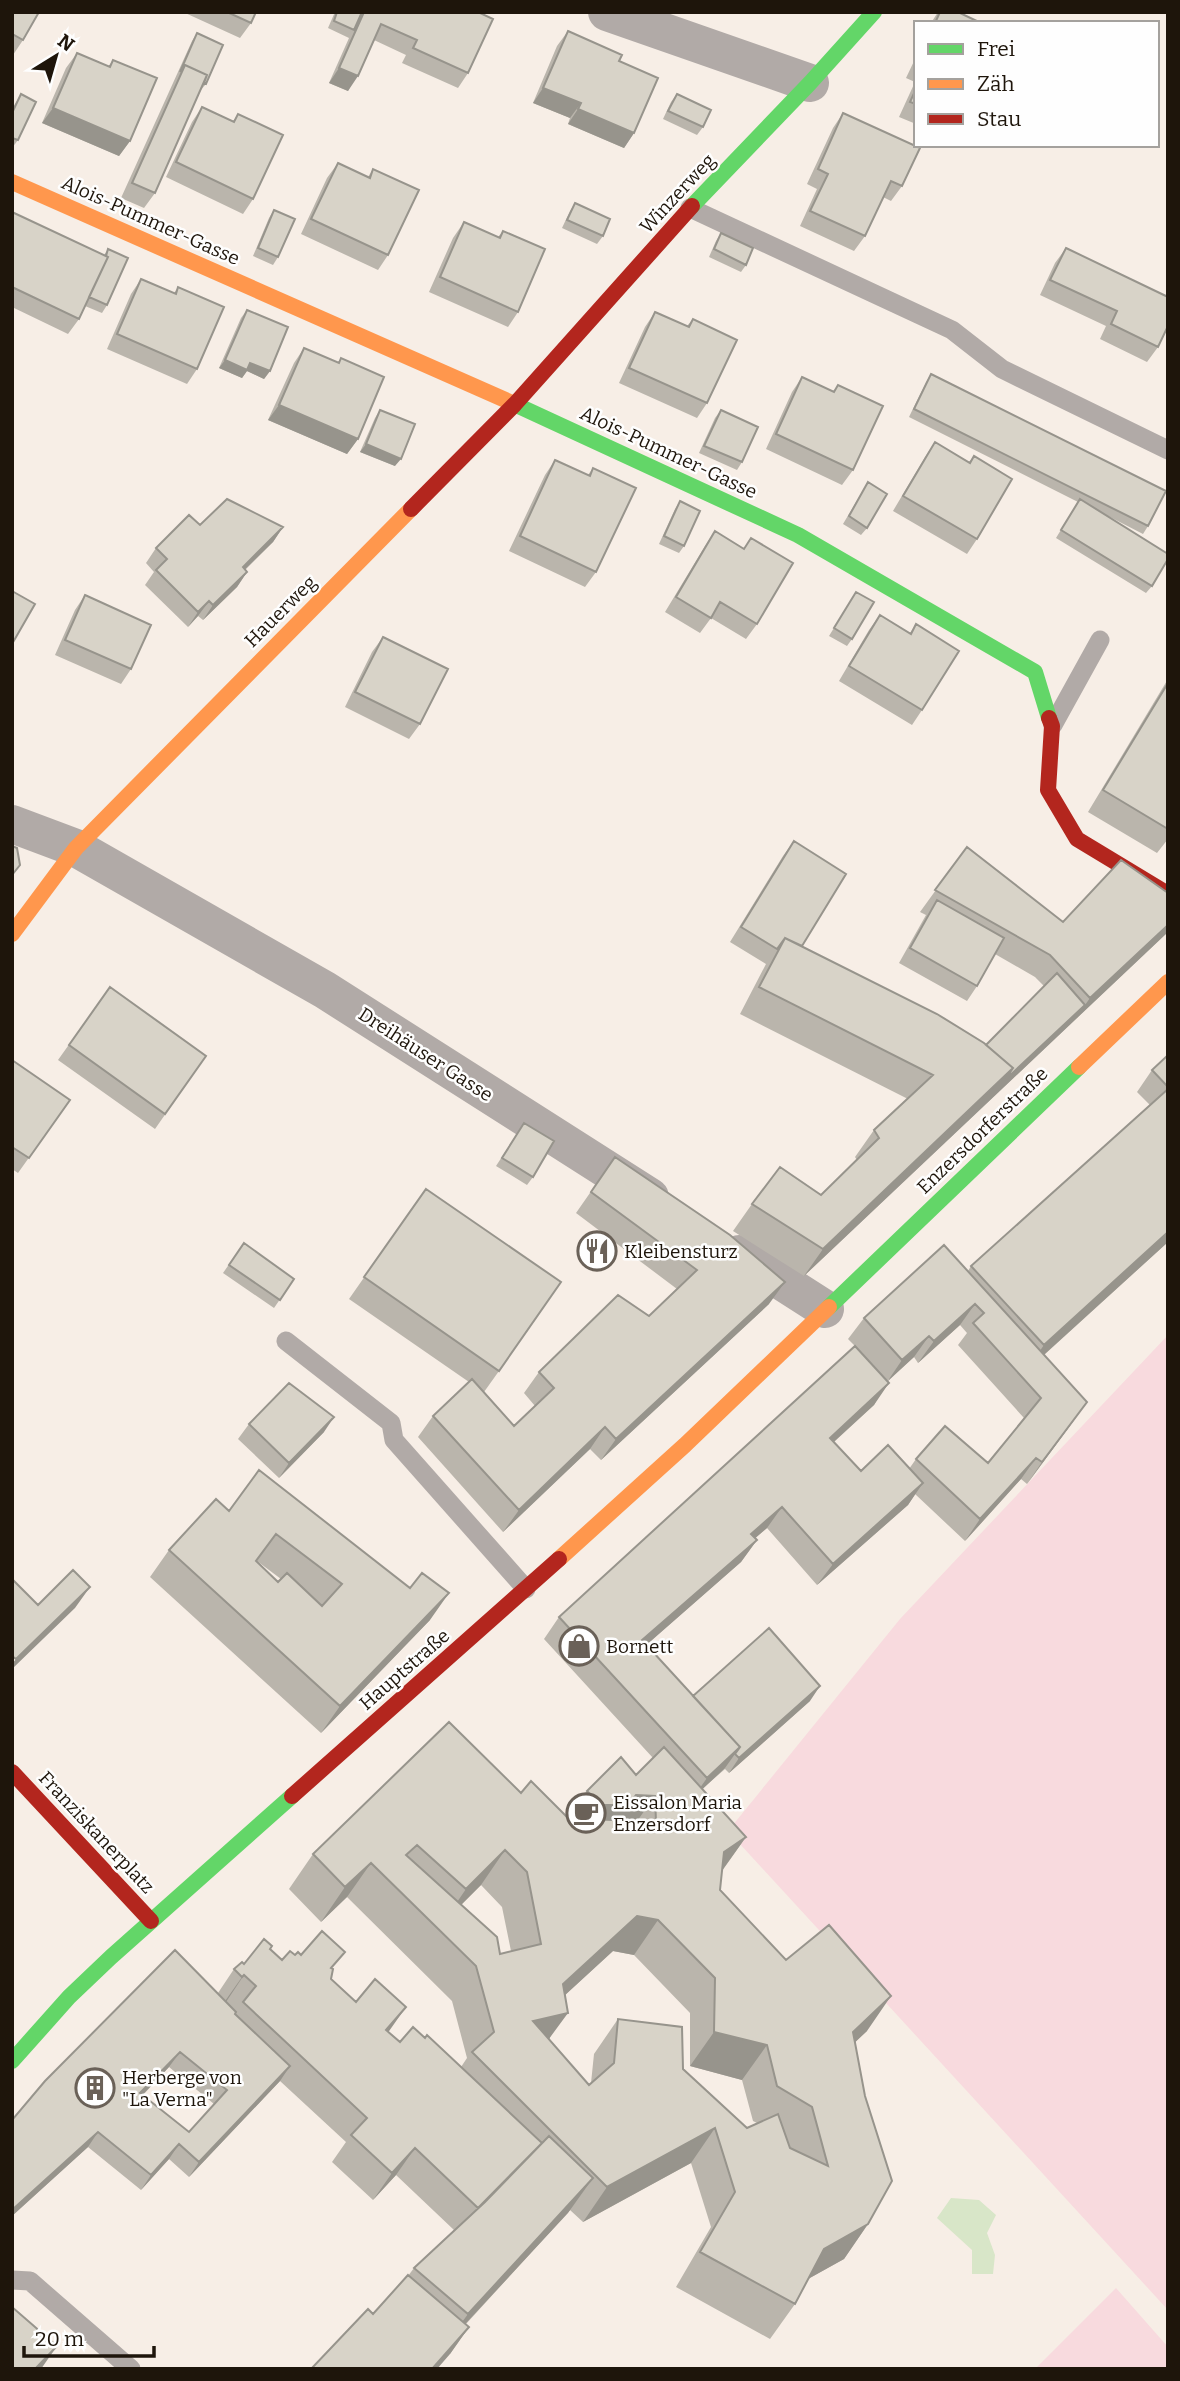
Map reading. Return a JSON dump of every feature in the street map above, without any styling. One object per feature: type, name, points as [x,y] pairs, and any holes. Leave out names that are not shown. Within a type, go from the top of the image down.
[{"type":"street","points":[[607,12],[810,83]]},
{"type":"street","name":"Winzerweg","points":[[515,404],[690,208],[874,12]]},
{"type":"street","name":"Alois-Pummer-Gasse","points":[[12,182],[515,404],[798,535],[1035,672],[1052,726],[1048,790],[1077,839],[1168,894]]},
{"type":"street","name":"Hauerweg","points":[[12,933],[76,848],[515,404]]},
{"type":"street","name":"Dreihäuser Gasse","points":[[12,824],[76,848],[325,990],[674,1212]]},
{"type":"street","name":"Enzersdorferstraße","points":[[825,1309],[1168,982]]},
{"type":"street","points":[[709,1235],[825,1309]]},
{"type":"street","name":"Hauptstraße","points":[[12,2061],[69,1997],[685,1445],[825,1309]]},
{"type":"street","name":"Franziskanerplatz","points":[[12,1772],[103,1867],[151,1922]]},
{"type":"lane","points":[[690,208],[952,330],[1002,369],[1168,450]]},
{"type":"lane","points":[[1052,726],[1100,640]]},
{"type":"lane","points":[[286,1341],[391,1423],[394,1440],[526,1589]]},
{"type":"lane","points":[[12,2280],[30,2281],[131,2369]]},
{"type":"shaded area","points":[[1168,1335],[1168,2310],[728,1831],[900,1619]]},
{"type":"shaded area","points":[[951,2198],[979,2200],[996,2215],[987,2233],[995,2255],[993,2274],[972,2274],[972,2250],[937,2218]]},
{"type":"shaded area","points":[[1116,2288],[1168,2347],[1168,2369],[1035,2369]]},
{"type":"building","points":[[12,12],[39,12],[23,40],[14,35],[12,37]]},
{"type":"building","points":[[227,12],[256,12],[251,23]]},
{"type":"building","points":[[337,12],[362,12],[354,30],[334,21]]},
{"type":"building","points":[[364,12],[478,12],[493,19],[468,73],[413,48],[417,40],[381,24],[358,76],[339,68]]},
{"type":"building","points":[[940,12],[958,12],[977,21],[936,21]]},
{"type":"building","points":[[568,31],[622,55],[619,61],[658,78],[634,133],[578,109],[581,103],[543,88]]},
{"type":"building","points":[[197,33],[223,45],[206,84],[207,75],[185,65],[180,72]]},
{"type":"building","points":[[77,53],[110,67],[113,60],[157,78],[130,141],[53,108]]},
{"type":"building","points":[[185,65],[207,75],[155,193],[132,183]]},
{"type":"building","points":[[21,94],[36,102],[18,140],[12,138],[12,113]]},
{"type":"building","points":[[677,94],[711,110],[703,127],[668,111]]},
{"type":"building","points":[[202,107],[234,122],[238,114],[283,135],[253,199],[176,162]]},
{"type":"building","points":[[843,113],[920,148],[902,186],[891,181],[865,236],[810,211],[828,174],[818,169]]},
{"type":"building","points":[[338,163],[370,178],[373,169],[419,190],[388,255],[311,219]]},
{"type":"building","points":[[575,203],[610,219],[603,236],[567,220]]},
{"type":"building","points":[[274,210],[295,219],[278,257],[258,248]]},
{"type":"building","points":[[12,212],[108,257],[79,319],[12,287]]},
{"type":"building","points":[[464,222],[500,238],[503,231],[545,249],[518,312],[440,277]]},
{"type":"building","points":[[721,233],[753,248],[746,265],[714,249]]},
{"type":"building","points":[[1066,248],[1168,297],[1168,326],[1158,347],[1111,324],[1117,311],[1050,280]]},
{"type":"building","points":[[108,249],[128,258],[107,305],[89,297],[108,257]]},
{"type":"building","points":[[141,279],[176,294],[178,287],[224,307],[197,369],[117,334]]},
{"type":"building","points":[[247,310],[288,327],[270,371],[250,363],[247,370],[225,360]]},
{"type":"building","points":[[655,312],[689,327],[693,319],[737,340],[707,403],[629,368]]},
{"type":"building","points":[[304,348],[339,363],[341,358],[384,377],[358,439],[279,405]]},
{"type":"building","points":[[931,374],[1166,491],[1148,526],[914,409]]},
{"type":"building","points":[[802,377],[834,392],[838,385],[883,406],[853,470],[776,434]]},
{"type":"building","points":[[380,410],[415,424],[401,459],[366,444]]},
{"type":"building","points":[[721,410],[758,427],[742,462],[704,446]]},
{"type":"building","points":[[935,442],[970,463],[974,456],[1012,479],[977,539],[903,496]]},
{"type":"building","points":[[555,460],[590,476],[593,468],[636,488],[596,572],[520,536]]},
{"type":"building","points":[[868,482],[887,494],[867,528],[849,516]]},
{"type":"building","points":[[227,499],[283,527],[243,567],[247,572],[213,605],[209,601],[198,612],[156,570],[167,559],[156,548],[189,515],[200,525]]},
{"type":"building","points":[[1080,499],[1168,554],[1168,559],[1152,586],[1061,530]]},
{"type":"building","points":[[680,501],[700,511],[684,546],[664,536]]},
{"type":"building","points":[[715,531],[744,549],[751,538],[793,563],[757,624],[720,602],[711,618],[676,597]]},
{"type":"building","points":[[12,591],[35,604],[12,644]]},
{"type":"building","points":[[856,592],[874,602],[852,639],[834,628]]},
{"type":"building","points":[[85,595],[151,625],[131,669],[65,640]]},
{"type":"building","points":[[880,615],[911,634],[916,624],[959,651],[922,710],[849,666]]},
{"type":"building","points":[[383,637],[448,669],[420,724],[355,692]]},
{"type":"building","points":[[1168,683],[1168,829],[1103,790]]},
{"type":"building","points":[[794,841],[846,874],[802,946],[785,938],[777,949],[741,927]]},
{"type":"building","points":[[12,846],[17,848],[20,865],[12,875]]},
{"type":"building","points":[[967,847],[1063,922],[1121,860],[1168,893],[1168,925],[1090,998],[1050,955],[935,890]]},
{"type":"building","points":[[937,900],[1004,938],[977,986],[910,948]]},
{"type":"building","points":[[785,938],[937,1014],[984,1043],[1013,1068],[823,1249],[752,1204],[780,1167],[821,1195],[879,1138],[874,1130],[933,1075],[759,987]]},
{"type":"building","points":[[1057,973],[1085,1005],[1005,1080],[1013,1068],[986,1045]]},
{"type":"building","points":[[110,987],[206,1056],[165,1114],[69,1045]]},
{"type":"building","points":[[1168,1055],[1168,1087],[1152,1070]]},
{"type":"building","points":[[12,1060],[70,1100],[29,1158],[12,1147]]},
{"type":"building","points":[[1168,1089],[1168,1232],[1044,1345],[971,1266]]},
{"type":"building","points":[[524,1123],[554,1141],[533,1177],[502,1158]]},
{"type":"building","points":[[615,1157],[730,1235],[785,1282],[616,1439],[605,1427],[519,1510],[433,1416],[472,1379],[514,1426],[554,1388],[539,1372],[618,1295],[649,1316],[697,1270],[591,1192]]},
{"type":"building","points":[[426,1189],[561,1282],[499,1371],[364,1277]]},
{"type":"building","points":[[244,1243],[294,1279],[280,1300],[229,1265]]},
{"type":"building","points":[[944,1245],[1087,1402],[1042,1462],[1036,1458],[980,1519],[916,1459],[945,1426],[988,1463],[1041,1398],[973,1323],[984,1313],[975,1304],[934,1341],[929,1336],[902,1360],[864,1318]]},
{"type":"building","points":[[855,1346],[889,1383],[830,1438],[861,1471],[888,1445],[923,1483],[833,1564],[782,1507],[751,1534],[757,1540],[642,1640],[740,1747],[707,1778],[559,1617]]},
{"type":"building","points":[[289,1383],[334,1417],[289,1463],[249,1424]]},
{"type":"building","points":[[259,1470],[410,1588],[422,1573],[449,1593],[340,1706],[169,1550],[216,1499],[229,1511]],"holes":[[[276,1534],[342,1584],[322,1606],[287,1573],[278,1582],[256,1561]]]},
{"type":"building","points":[[73,1570],[90,1587],[16,1659],[12,1656],[12,1579],[38,1605]]},
{"type":"building","points":[[769,1628],[820,1686],[739,1758],[735,1754],[740,1747],[693,1696]]},
{"type":"building","points":[[449,1722],[521,1793],[531,1781],[568,1818],[656,1822],[655,1796],[636,1795],[628,1805],[601,1805],[587,1791],[621,1757],[636,1775],[664,1747],[746,1837],[724,1852],[720,1890],[786,1960],[829,1925],[891,1996],[853,2032],[865,2096],[892,2181],[868,2224],[824,2249],[795,2304],[700,2252],[735,2192],[715,2128],[607,2187],[472,2052],[494,2032],[476,1966],[371,1863],[345,1887],[313,1854]],"holes":[[[417,1845],[466,1889],[505,1850],[527,1872],[541,1944],[500,1954],[497,1937],[406,1855]],[[637,1916],[658,1920],[715,1978],[714,2032],[767,2045],[777,2086],[812,2107],[828,2166],[790,2148],[778,2114],[747,2128],[683,2069],[682,2027],[618,2019],[614,2063],[589,2085],[533,2021],[568,2013],[563,1984]]]},
{"type":"building","points":[[322,1931],[345,1952],[331,1968],[331,1979],[356,2002],[375,1979],[406,2007],[386,2030],[400,2042],[413,2027],[425,2038],[427,2035],[542,2143],[478,2208],[415,2148],[392,2173],[351,2135],[367,2118],[243,2002],[256,1986],[234,1969],[242,1962],[244,1964],[264,1939],[282,1960],[290,1951],[301,1955]]},
{"type":"building","name":"Herberge von \"La Verna\"","points":[[175,1950],[235,2014],[290,2066],[199,2162],[179,2144],[151,2175],[98,2132],[12,2210],[12,2120],[45,2081]],"holes":[[[180,2052],[227,2090],[189,2132],[140,2093]]]},
{"type":"building","points":[[549,2136],[593,2178],[468,2314],[414,2268],[485,2202]]},
{"type":"building","points":[[408,2275],[469,2327],[432,2369],[311,2369],[368,2309],[373,2314]]},
{"type":"building","points":[[12,2307],[57,2346],[35,2369],[12,2369]]},
{"type":"traffic: fast","points":[[692,206],[874,12]]},
{"type":"traffic: fast","points":[[512,403],[798,535],[1035,672],[1049,718]]},
{"type":"traffic: fast","points":[[829,1307],[1079,1067]]},
{"type":"traffic: fast","points":[[12,2061],[69,1997],[111,1957],[292,1796]]},
{"type":"traffic: slow","points":[[12,182],[512,403]]},
{"type":"traffic: slow","points":[[12,934],[76,848],[411,509]]},
{"type":"traffic: slow","points":[[1079,1067],[1168,982]]},
{"type":"traffic: slow","points":[[559,1559],[685,1445],[829,1307]]},
{"type":"traffic: jam","points":[[411,509],[515,404],[692,206]]},
{"type":"traffic: jam","points":[[1049,718],[1052,726],[1048,790],[1077,839],[1168,894]]},
{"type":"traffic: jam","points":[[292,1796],[559,1559]]},
{"type":"traffic: jam","points":[[12,1772],[151,1921]]},
{"type":"place","name":"Kleibensturz","points":[[597,1251]]},
{"type":"place","name":"Bornett","points":[[579,1646]]},
{"type":"place","name":"Eissalon Maria Enzersdorf","points":[[586,1813]]},
{"type":"place","name":"Herberge von \"La Verna\"","points":[[95,2088]]}]
